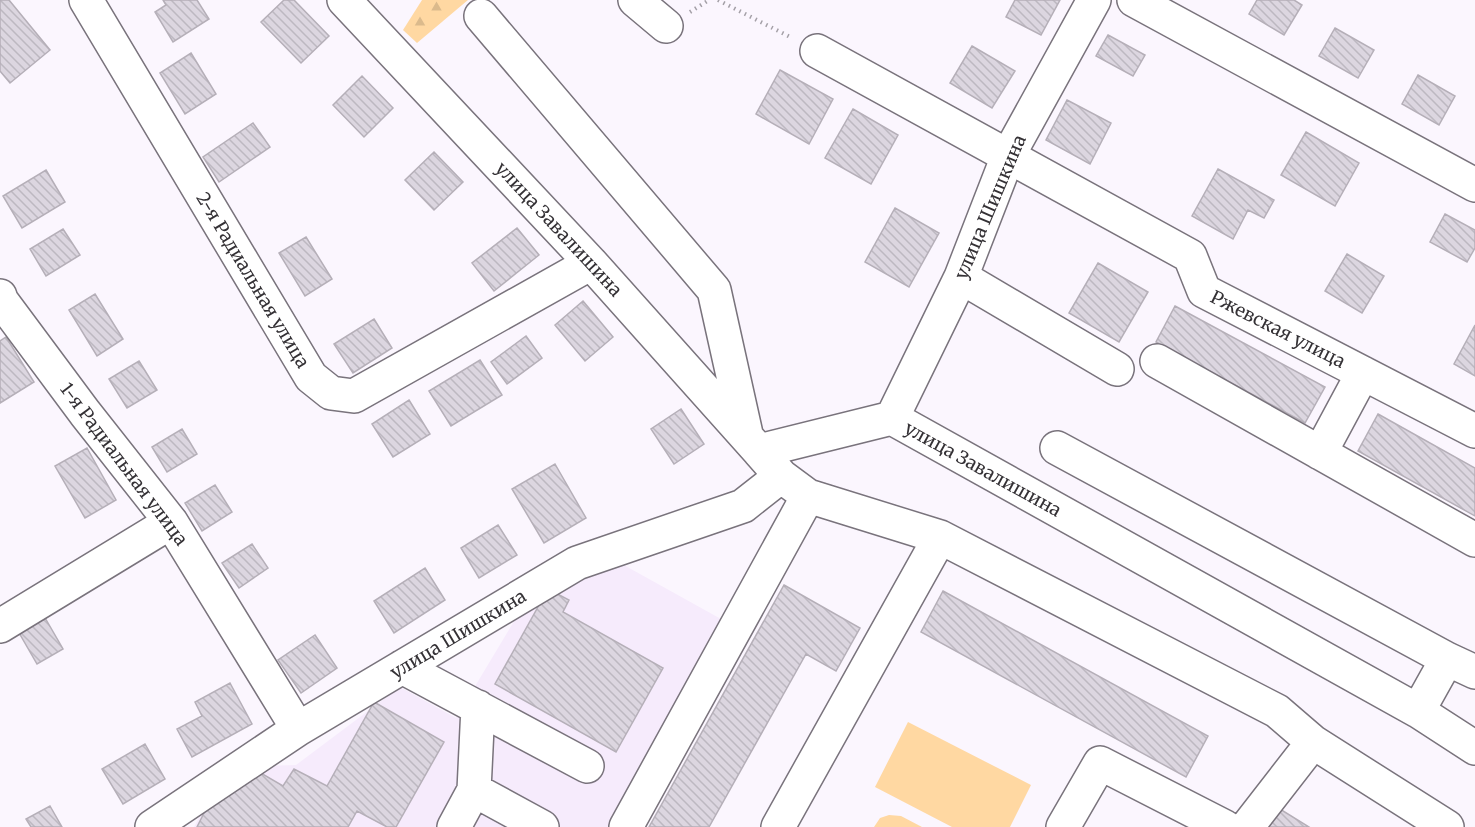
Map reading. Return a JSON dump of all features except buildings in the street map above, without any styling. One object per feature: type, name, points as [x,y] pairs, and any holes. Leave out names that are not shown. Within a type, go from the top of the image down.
[{"type":"street","name":"2-я Радиальная улица","points":[[86,0],[311,377],[331,393],[354,396],[591,263]]},
{"type":"street","name":"улица Завалишина","points":[[344,0],[591,263],[753,443],[892,418],[1418,711],[1475,748]]},
{"type":"street","points":[[634,0],[666,26]]},
{"type":"street","name":"улица Шишкина","points":[[892,418],[961,277],[1008,156],[1094,0]]},
{"type":"street","points":[[1134,0],[1475,185]]},
{"type":"street","points":[[481,16],[714,290],[753,443],[782,476],[808,496],[940,537],[1277,711],[1313,742],[1440,825]]},
{"type":"street","name":"Ржевская улица","points":[[817,51],[1190,255],[1204,291],[1475,431]]},
{"type":"street","points":[[961,277],[1117,369]]},
{"type":"street","name":"1-я Радиальная улица","points":[[0,299],[85,413],[171,522],[298,729]]},
{"type":"street","points":[[1157,361],[1475,540]]},
{"type":"street","points":[[1320,453],[1363,373]]},
{"type":"street","points":[[1057,448],[1461,665],[1418,711]]},
{"type":"street","name":"улица Шишкина","points":[[152,827],[298,729],[577,563],[743,506],[782,476]]},
{"type":"street","points":[[626,827],[808,496]]},
{"type":"street","points":[[0,626],[171,522]]},
{"type":"street","points":[[778,827],[940,537]]},
{"type":"street","points":[[402,667],[588,766]]},
{"type":"street","points":[[454,827],[474,790],[478,707]]},
{"type":"street","points":[[1064,827],[1100,763],[1227,826],[1313,742]]},
{"type":"street","points":[[474,790],[542,827]]},
{"type":"path","points":[[718,0],[817,51]]},
{"type":"shaded area","points":[[622,564],[721,619],[608,827],[194,827],[210,797],[263,766],[296,765],[400,687],[456,718],[531,593]]},
{"type":"green space","points":[[422,0],[468,0],[417,43],[403,30]]},
{"type":"green space","points":[[908,722],[1031,785],[1010,827],[952,827],[875,787]]},
{"type":"green space","points":[[889,815],[901,816],[922,827],[874,827],[880,818]]}]
